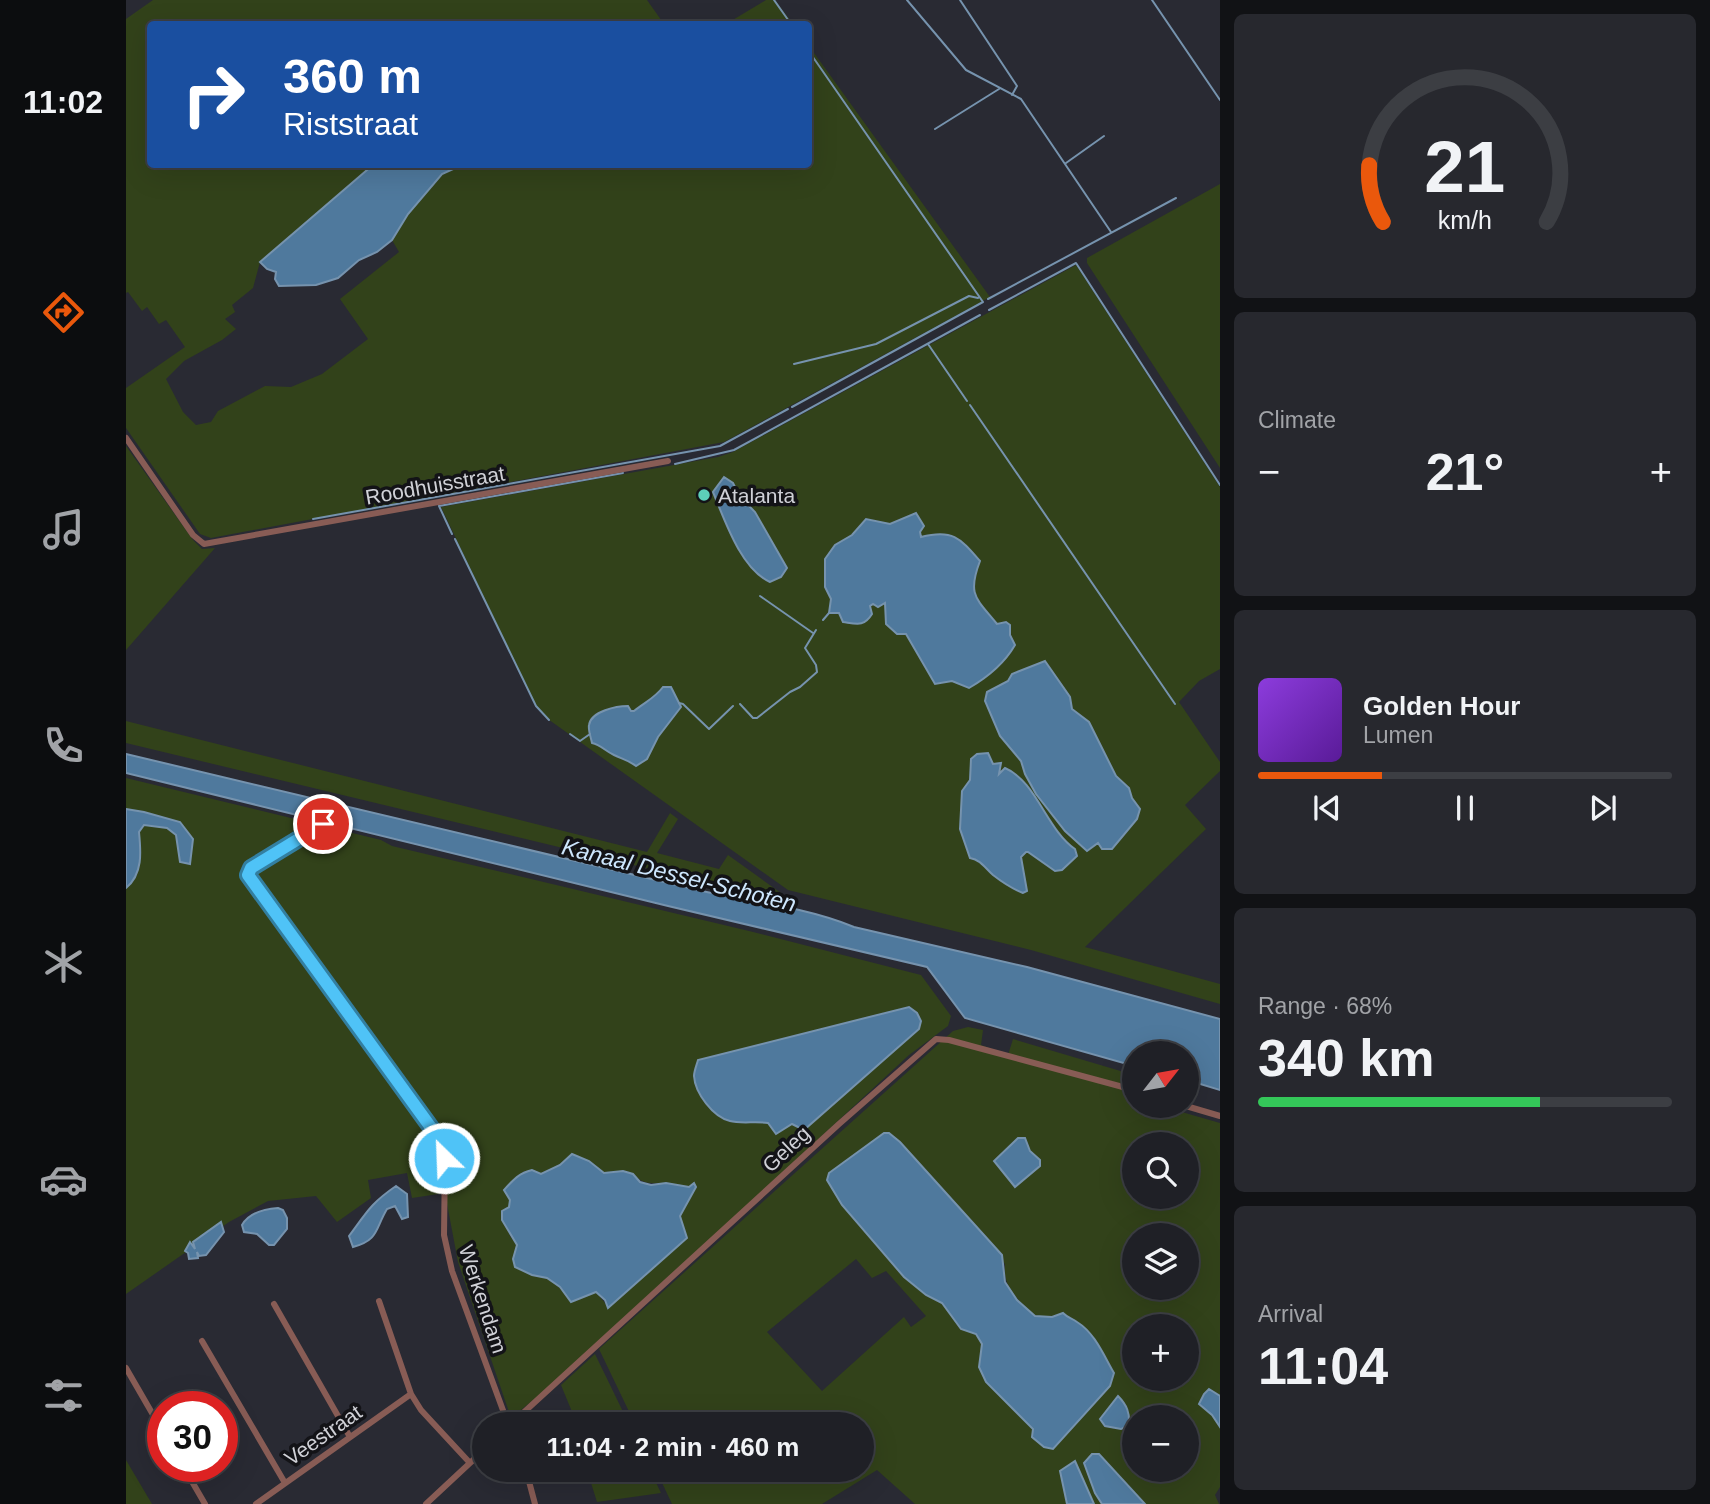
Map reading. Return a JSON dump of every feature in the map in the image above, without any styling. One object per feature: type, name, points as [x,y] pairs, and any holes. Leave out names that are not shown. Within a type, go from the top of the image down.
[{"type":"street","name":"Roodhuisstraat","points":[[126,438],[198,541],[209,544],[668,461]]},
{"type":"street","name":"Werkendam","points":[[323,824],[251,868],[248,875],[440,1140],[444,1158],[444,1235],[452,1271],[505,1412]]},
{"type":"street","name":"Geleg","points":[[523,1412],[936,1039],[949,1040],[1122,1087]]},
{"type":"street","points":[[1199,1110],[1220,1116]]},
{"type":"street","points":[[379,1301],[411,1394],[421,1410],[470,1463],[426,1504]]},
{"type":"street","points":[[274,1304],[350,1437]]},
{"type":"street","points":[[202,1341],[285,1483]]},
{"type":"street","points":[[126,1368],[147,1404]]},
{"type":"street","name":"Veestraat","points":[[256,1504],[411,1394]]},
{"type":"street","points":[[192,1482],[205,1504]]},
{"type":"street","points":[[529,1482],[535,1504]]},
{"type":"green space","points":[[153,0],[647,0],[662,21],[147,21],[147,168],[370,168],[260,262],[253,288],[232,305],[235,312],[225,319],[236,329],[184,361],[166,379],[183,412],[196,425],[211,422],[218,411],[265,386],[291,387],[322,374],[368,339],[340,299],[399,252],[392,240],[408,214],[442,174],[455,168],[812,168],[812,50],[990,297],[724,442],[211,538],[200,534],[126,428],[126,388],[185,347],[166,320],[159,324],[147,307],[142,311],[128,292],[126,293],[126,19]]},
{"type":"green space","points":[[766,0],[775,0],[791,21],[731,21]]},
{"type":"green space","points":[[1220,184],[1220,468],[1087,263],[1087,258]]},
{"type":"green space","points":[[1076,265],[1220,487],[1220,669],[1199,681],[1179,702],[1220,762],[1220,771],[1185,805],[1206,829],[1085,947],[1220,984],[1220,1004],[1031,950],[788,890],[545,717],[534,702],[441,507],[718,457],[733,452]]},
{"type":"green space","points":[[126,446],[193,540],[202,549],[215,548],[126,650]]},
{"type":"green space","points":[[126,721],[647,852],[670,813],[678,819],[657,853],[719,869],[728,855],[781,893],[783,901],[126,743]]},
{"type":"green space","points":[[126,778],[921,975],[951,1016],[948,1026],[909,1055],[564,1375],[518,1412],[509,1412],[458,1262],[445,1193],[412,1198],[407,1173],[368,1180],[371,1198],[337,1222],[316,1196],[268,1201],[229,1222],[126,1294],[126,888],[138,869],[139,832],[144,825],[167,828],[177,835],[180,862],[190,863],[193,839],[144,812],[126,809]],"holes":[[[908,1007],[917,1013],[776,1133],[769,1123],[755,1120],[730,1121],[698,1060]],[[572,1154],[589,1161],[604,1173],[633,1174],[648,1183],[689,1187],[680,1216],[683,1232],[609,1308],[596,1292],[571,1301],[560,1287],[547,1278],[532,1275],[513,1259],[517,1245],[510,1236],[502,1211],[509,1208],[510,1200],[505,1190],[523,1172],[532,1170],[541,1175],[560,1165]]]},
{"type":"green space","points":[[968,1027],[983,1030],[981,1045],[1008,1055],[1013,1039],[1122,1071],[1122,1118],[1199,1117],[1220,1123],[1220,1396],[1217,1393],[1212,1415],[1220,1427],[1220,1487],[1215,1495],[1219,1504],[1145,1504],[1125,1482],[1199,1482],[1199,1405],[1122,1405],[1122,1479],[1099,1454],[1095,1493],[1102,1504],[1094,1504],[1075,1461],[1060,1471],[1067,1504],[915,1504],[877,1470],[874,1472],[874,1412],[629,1412],[599,1349],[953,1031]],"holes":[[[884,1133],[1005,1264],[1009,1287],[1023,1305],[1035,1316],[1067,1317],[1077,1321],[1033,1429],[986,1382],[982,1344],[976,1334],[961,1329],[942,1303],[926,1295],[904,1277],[842,1205],[829,1173]],[[1018,1138],[1028,1143],[1030,1151],[995,1161]],[[856,1259],[872,1278],[886,1271],[926,1316],[911,1327],[904,1317],[822,1391],[767,1332]]]},
{"type":"green space","points":[[595,1354],[623,1412],[572,1412],[561,1385]]},
{"type":"green space","points":[[126,1460],[152,1504],[126,1504]]},
{"type":"green space","points":[[591,1482],[656,1482],[661,1493],[597,1502]]},
{"type":"green space","points":[[662,1482],[858,1482],[822,1504],[672,1504]]},
{"type":"water","points":[[369,168],[455,168],[442,174],[408,214],[392,240],[377,252],[359,260],[338,278],[316,285],[279,286],[275,279],[276,272],[267,269],[260,262]]},
{"type":"water","points":[[724,477],[733,483],[740,497],[755,512],[787,568],[781,577],[770,582],[760,576],[735,543],[713,492]]},
{"type":"water","points":[[916,513],[924,526],[920,532],[921,537],[941,534],[955,537],[980,561],[974,582],[979,602],[997,624],[1006,622],[1010,625],[1010,635],[1015,645],[1011,652],[995,670],[969,688],[952,681],[935,684],[906,634],[897,634],[886,624],[885,603],[878,607],[873,604],[870,606],[872,614],[860,624],[843,622],[839,613],[829,613],[831,599],[825,587],[825,559],[835,545],[852,535],[866,519],[890,524]]},
{"type":"water","points":[[1045,661],[1070,697],[1072,709],[1089,722],[1116,776],[1129,788],[1140,809],[1137,819],[1112,849],[1102,849],[1098,843],[1087,851],[1065,831],[1036,794],[1021,761],[1000,736],[985,701],[987,692],[1008,681],[1012,674]]},
{"type":"water","points":[[663,687],[671,687],[681,707],[658,737],[647,759],[636,766],[592,743],[589,727],[594,716],[623,706],[634,711]]},
{"type":"water","points":[[988,753],[993,764],[1001,763],[999,774],[1005,768],[1025,783],[1065,841],[1075,849],[1077,856],[1062,870],[1055,871],[1026,852],[1021,857],[1027,891],[1023,893],[1004,883],[980,862],[970,858],[960,829],[962,791],[970,780],[971,759],[977,754]]},
{"type":"water","points":[[126,754],[702,891],[799,910],[854,927],[1027,967],[1220,1019],[1220,1090],[1199,1084],[1199,1041],[1122,1041],[1122,1063],[965,1018],[927,967],[126,773]]},
{"type":"water","points":[[126,809],[180,822],[193,839],[190,864],[180,862],[176,835],[167,828],[144,825],[139,832],[138,869],[126,888]]},
{"type":"water","points":[[909,1007],[917,1013],[921,1021],[919,1029],[804,1130],[792,1124],[776,1134],[768,1123],[724,1119],[706,1103],[695,1083],[698,1060]]},
{"type":"water","points":[[884,1133],[889,1133],[900,1142],[1002,1255],[1005,1282],[1017,1300],[1035,1316],[1052,1317],[1063,1313],[1083,1327],[1098,1345],[1114,1373],[1110,1386],[1053,1449],[1044,1447],[1032,1437],[1033,1429],[986,1382],[979,1367],[982,1344],[976,1334],[961,1329],[942,1303],[926,1295],[904,1277],[842,1205],[827,1180],[829,1173]]},
{"type":"water","points":[[1018,1138],[1025,1138],[1030,1151],[1040,1160],[1040,1166],[1015,1187],[994,1161]]},
{"type":"water","points":[[572,1154],[589,1161],[604,1173],[623,1171],[633,1174],[640,1182],[651,1185],[666,1183],[689,1187],[694,1183],[696,1187],[680,1216],[687,1238],[608,1308],[605,1300],[596,1292],[571,1302],[560,1287],[547,1278],[515,1267],[513,1259],[517,1245],[502,1220],[502,1211],[509,1207],[510,1200],[504,1190],[513,1180],[532,1170],[541,1174],[560,1165]]},
{"type":"water","points":[[396,1186],[407,1194],[408,1217],[402,1219],[395,1206],[387,1209],[372,1237],[353,1247],[349,1236],[374,1203]]},
{"type":"water","points":[[278,1208],[283,1210],[287,1218],[287,1229],[274,1245],[269,1245],[257,1234],[244,1232],[242,1225],[249,1217]]},
{"type":"water","points":[[221,1222],[224,1232],[206,1255],[199,1256],[197,1252],[198,1258],[189,1259],[185,1251],[190,1242],[195,1249],[193,1242]]},
{"type":"water","points":[[1209,1389],[1220,1396],[1220,1427],[1212,1415],[1199,1404]]},
{"type":"water","points":[[1118,1396],[1125,1405],[1122,1405],[1122,1429],[1105,1426],[1100,1419]]},
{"type":"water","points":[[1092,1454],[1099,1454],[1145,1504],[1102,1504],[1084,1463]]},
{"type":"water","points":[[1075,1461],[1094,1504],[1067,1504],[1060,1471]]},
{"type":"waterway","points":[[774,0],[789,21]]},
{"type":"waterway","points":[[907,0],[966,70],[1021,99],[1111,232]]},
{"type":"waterway","points":[[960,0],[1017,86],[1012,95]]},
{"type":"waterway","points":[[1152,0],[1220,100]]},
{"type":"waterway","points":[[792,407],[983,302],[812,56]]},
{"type":"waterway","points":[[935,129],[999,89]]},
{"type":"waterway","points":[[1066,163],[1104,136]]},
{"type":"waterway","points":[[988,299],[1176,198]]},
{"type":"waterway","points":[[989,310],[1076,263],[1220,485]]},
{"type":"waterway","points":[[794,364],[876,344],[969,296],[978,298]]},
{"type":"waterway","points":[[675,464],[734,450],[980,315]]},
{"type":"waterway","points":[[928,344],[967,401]]},
{"type":"waterway","points":[[970,405],[1175,704]]},
{"type":"waterway","points":[[313,519],[720,446],[788,409]]},
{"type":"waterway","points":[[452,534],[439,506],[623,473]]},
{"type":"waterway","points":[[455,539],[536,706],[549,720]]},
{"type":"waterway","points":[[760,596],[813,633]]},
{"type":"waterway","points":[[823,620],[829,613]]},
{"type":"waterway","points":[[740,704],[753,718],[757,718],[817,672],[816,665],[805,648],[816,630]]},
{"type":"waterway","points":[[679,703],[709,729],[733,706]]},
{"type":"waterway","points":[[570,734],[580,741],[590,734]]},
{"type":"place","name":"Atalanta","points":[[704,495]]},
{"type":"route","points":[[323,824],[251,868],[248,875],[440,1140],[444,1158]]},
{"type":"water label","name":"Kanaal Dessel-Schoten","points":[[679,875]]}]
